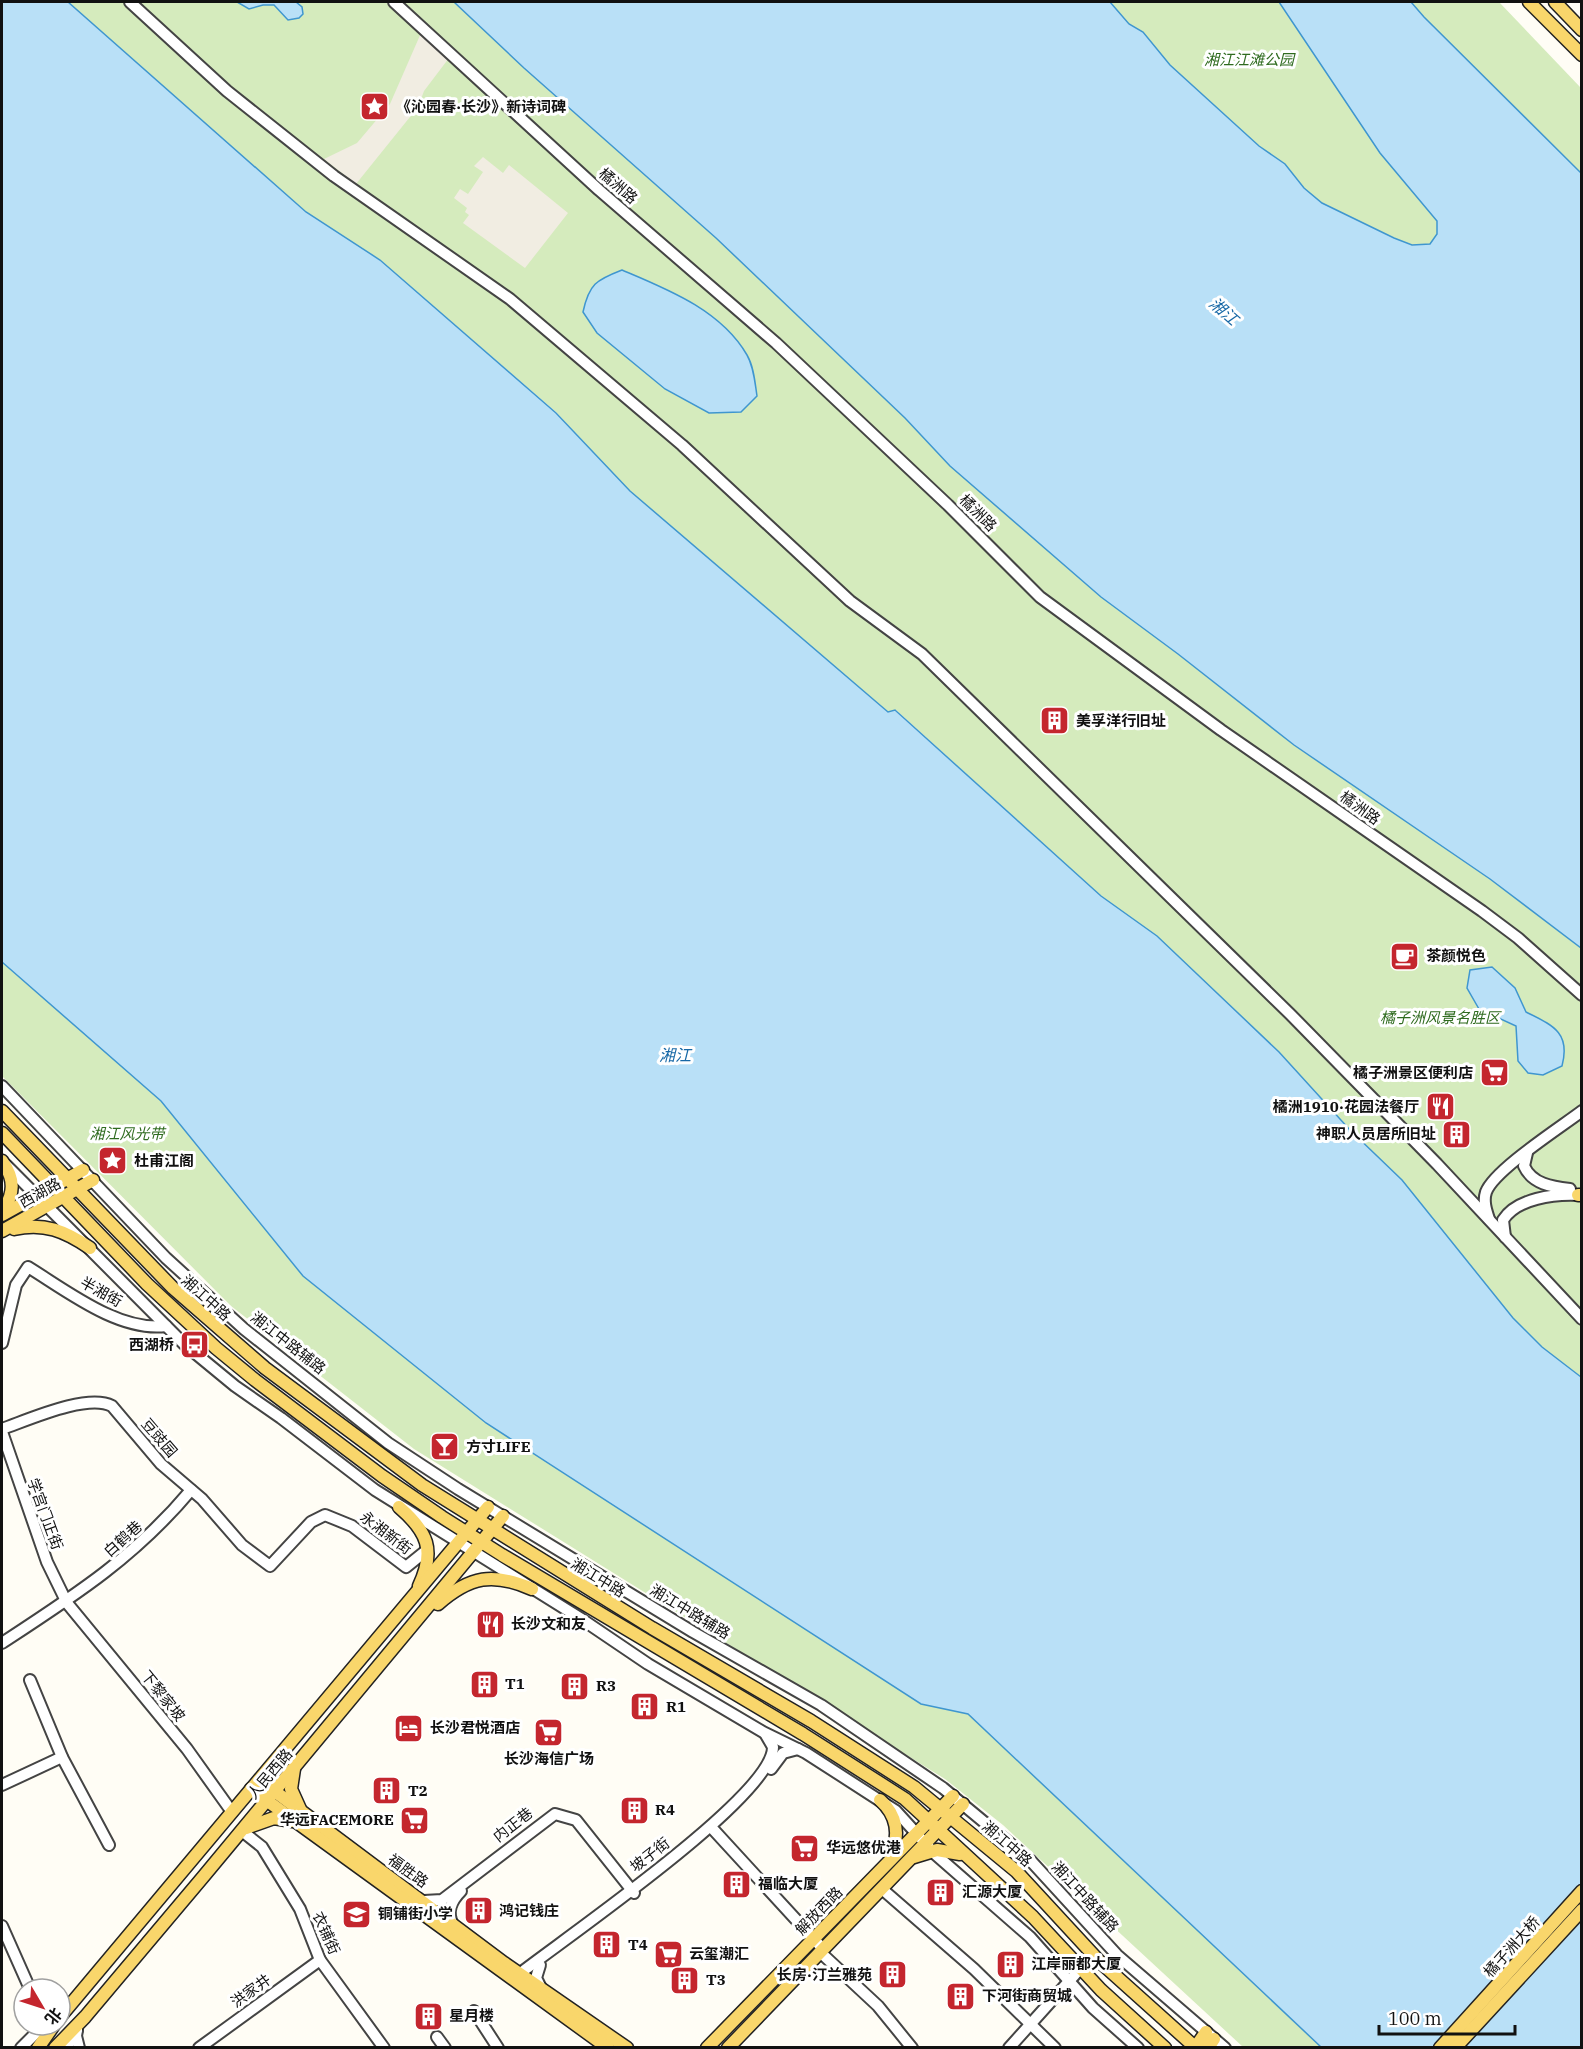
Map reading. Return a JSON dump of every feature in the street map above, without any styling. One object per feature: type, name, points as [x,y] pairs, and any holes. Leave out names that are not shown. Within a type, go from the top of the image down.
[{"type":"main road","points":[[1529,2],[1581,55]]},
{"type":"main road","points":[[1555,2],[1581,30]]},
{"type":"main road","name":"湘江中路","points":[[2,1111],[173,1288],[233,1342],[393,1465],[492,1530],[811,1721],[900,1778],[946,1812],[1016,1871],[1099,1960],[1195,2047]]},
{"type":"main road","name":"湘江中路","points":[[2,1133],[147,1284],[216,1348],[382,1476],[468,1533],[803,1734],[905,1799],[1033,1917],[1080,1969],[1163,2048]]},
{"type":"main road","points":[[2,1160],[12,1177],[13,1185],[10,1199],[2,1213]]},
{"type":"main road","name":"西湖路","points":[[2,1213],[82,1170]]},
{"type":"main road","name":"西湖路","points":[[2,1232],[93,1180]]},
{"type":"main road","points":[[2,1232],[25,1227],[51,1227],[90,1248]]},
{"type":"main road","points":[[399,1507],[424,1533],[428,1550],[423,1577],[410,1604]]},
{"type":"main road","name":"人民西路","points":[[72,2000],[410,1604],[488,1507]]},
{"type":"main road","name":"人民西路","points":[[55,2048],[85,2017],[503,1516]]},
{"type":"main road","points":[[408,1631],[442,1601],[471,1582],[483,1578],[505,1579],[532,1589]]},
{"type":"main road","points":[[242,1830],[274,1818],[299,1817],[291,1789],[295,1767]]},
{"type":"main road","name":"福胜路","points":[[255,1785],[627,2048]]},
{"type":"main road","points":[[880,1800],[892,1815],[896,1825],[895,1845],[885,1864]]},
{"type":"main road","name":"解放西路","points":[[728,2048],[908,1861],[922,1852],[924,1842],[933,1825],[958,1800]]},
{"type":"main road","name":"福胜路","points":[[299,1817],[424,1901],[508,1966],[524,1974],[606,2047]]},
{"type":"main road","points":[[924,1842],[965,1856]]},
{"type":"main road","name":"解放西路","points":[[707,2048],[885,1864],[924,1842]]},
{"type":"main road","name":"橘子洲大桥","points":[[1440,2048],[1581,1891]]},
{"type":"main road","name":"橘子洲大桥","points":[[1455,2048],[1581,1910]]},
{"type":"main road","points":[[1195,2047],[1210,2039]]},
{"type":"street","points":[[130,2],[227,91],[334,176],[510,299],[682,445],[850,601],[922,654],[1290,1014],[1581,1319]]},
{"type":"street","name":"橘洲路","points":[[394,2],[599,190],[776,343],[948,505],[1040,597],[1221,730],[1482,911],[1526,945],[1581,995]]},
{"type":"street","name":"湘江中路辅路","points":[[2,1086],[166,1258],[244,1329],[404,1454],[693,1632],[821,1705],[958,1800],[1030,1861],[1117,1955],[1210,2039],[1225,2048]]},
{"type":"street","points":[[1492,1224],[1485,1207],[1486,1192],[1498,1175],[1581,1111]]},
{"type":"street","points":[[1527,1153],[1524,1166],[1533,1178],[1547,1185],[1580,1192]]},
{"type":"street","points":[[2,1160],[166,1326],[235,1386],[399,1507],[648,1664],[764,1732],[798,1749],[896,1811],[924,1842],[1030,1937],[1093,2008],[1138,2048]]},
{"type":"street","points":[[1506,1240],[1503,1220],[1514,1208],[1557,1195],[1580,1192]]},
{"type":"street","name":"半湘街","points":[[2,1343],[16,1285],[28,1267],[130,1325],[152,1328],[166,1326]]},
{"type":"street","name":"豆豉园","points":[[2,1431],[66,1408],[102,1401],[112,1406],[161,1464],[191,1490],[242,1545],[270,1566]]},
{"type":"street","name":"学宫门正街","points":[[2,1431],[47,1562],[67,1603]]},
{"type":"street","name":"白鹤巷","points":[[2,1643],[67,1603],[145,1540],[191,1490]]},
{"type":"street","name":"永湘新街","points":[[270,1566],[311,1522],[325,1515],[352,1526],[406,1567],[428,1550]]},
{"type":"street","name":"下黎家坡","points":[[67,1603],[187,1749],[232,1812]]},
{"type":"street","points":[[30,1680],[62,1757],[109,1845]]},
{"type":"street","name":"坡子街","points":[[524,1974],[616,1900],[630,1892],[641,1881],[713,1829],[746,1792],[771,1757],[772,1742],[764,1732]]},
{"type":"street","name":"坡子街","points":[[524,1974],[713,1829],[751,1796],[780,1756],[788,1750],[798,1749]]},
{"type":"street","points":[[2,1785],[62,1757]]},
{"type":"street","name":"内正巷","points":[[424,1901],[442,1900],[555,1814],[576,1820],[630,1892]]},
{"type":"street","name":"内正巷","points":[[453,1925],[450,1910],[456,1896],[555,1819],[573,1824],[620,1879]]},
{"type":"street","points":[[713,1829],[821,1950],[878,2006],[912,2048]]},
{"type":"street","name":"衣铺街","points":[[242,1830],[262,1847],[294,1900],[320,1960],[384,2048]]},
{"type":"street","points":[[616,1900],[620,1890],[620,1879],[630,1882],[641,1881]]},
{"type":"street","points":[[882,1889],[974,1969],[1056,2048]]},
{"type":"street","points":[[2,1926],[25,1977]]},
{"type":"street","name":"洪家井","points":[[199,2048],[320,1960]]},
{"type":"street","points":[[1009,2048],[1080,1969]]},
{"type":"street","points":[[474,2011],[498,2048]]},
{"type":"street","points":[[66,2048],[85,2017]]},
{"type":"street","points":[[77,2030],[79,2048]]},
{"type":"street","points":[[21,2048],[32,2037]]},
{"type":"street","points":[[437,2037],[445,2048]]},
{"type":"green space","name":"橘子洲风景名胜区","points":[[68,2],[454,2],[524,68],[716,238],[905,418],[950,466],[1101,597],[1294,745],[1490,879],[1581,948],[1581,1377],[1542,1347],[1513,1318],[1402,1180],[1350,1130],[1279,1052],[1157,937],[1101,896],[896,710],[888,712],[629,491],[556,412],[380,260],[306,212]]},
{"type":"green space","name":"湘江江滩公园","points":[[1110,2],[1279,2],[1380,153],[1438,221],[1437,234],[1430,244],[1412,245],[1322,203],[1304,188],[1285,164],[1259,146],[1170,65],[1143,32],[1129,24]]},
{"type":"green space","points":[[1411,2],[1499,2],[1581,88],[1581,173],[1424,17]]},
{"type":"green space","name":"湘江风光带","points":[[2,962],[161,1101],[303,1276],[486,1423],[921,1704],[968,1714],[1321,2047],[1243,2047],[1003,1825],[945,1779],[414,1449],[231,1306],[2,1076]]},
{"type":"shaded area","points":[[421,33],[449,58],[424,91],[418,107],[356,184],[324,159],[357,143],[390,104]]},
{"type":"shaded area","points":[[483,157],[503,173],[509,165],[568,213],[525,268],[463,223],[469,215],[465,212],[467,208],[454,198],[460,189],[468,194],[483,172],[474,166]]},
{"type":"water","name":"湘江","points":[[2,2],[68,2],[306,212],[380,260],[556,413],[630,491],[888,712],[895,710],[1101,896],[1157,936],[1279,1052],[1350,1130],[1402,1180],[1513,1318],[1542,1347],[1581,1377],[1581,2047],[1321,2047],[968,1714],[921,1704],[486,1423],[303,1276],[161,1101],[2,962]]},
{"type":"water","points":[[237,2],[296,2],[302,7],[303,14],[299,18],[288,20],[274,5],[249,9]]},
{"type":"water","name":"湘江","points":[[454,2],[1110,2],[1129,24],[1143,32],[1170,65],[1259,146],[1285,164],[1304,188],[1322,203],[1412,245],[1430,244],[1437,234],[1437,221],[1380,153],[1279,2],[1411,2],[1581,173],[1581,948],[1490,879],[1294,745],[1101,597],[950,466],[905,418],[716,238],[524,68]]},
{"type":"water","points":[[622,270],[692,303],[723,325],[736,339],[751,365],[757,396],[741,412],[709,413],[665,389],[597,333],[583,312],[588,295],[600,280]]},
{"type":"water","points":[[1492,967],[1515,988],[1526,1012],[1557,1031],[1564,1045],[1562,1066],[1543,1075],[1528,1073],[1518,1061],[1516,1026],[1479,1009],[1467,988],[1470,970]]},
{"type":"place","name":"《沁园春·长沙》新诗词碑","points":[[375,107]]},
{"type":"place","name":"美孚洋行旧址","points":[[1055,721]]},
{"type":"place","name":"茶颜悦色","points":[[1405,956]]},
{"type":"place","name":"橘子洲景区便利店","points":[[1494,1073]]},
{"type":"place","name":"橘洲1910·花园法餐厅","points":[[1440,1107]]},
{"type":"place","name":"神职人员居所旧址","points":[[1457,1134]]},
{"type":"place","name":"杜甫江阁","points":[[113,1161]]},
{"type":"place","name":"西湖桥","points":[[195,1345]]},
{"type":"place","name":"方寸LIFE","points":[[445,1447]]},
{"type":"place","name":"长沙文和友","points":[[490,1624]]},
{"type":"place","name":"T1","points":[[484,1684]]},
{"type":"place","name":"R3","points":[[575,1686]]},
{"type":"place","name":"R1","points":[[645,1707]]},
{"type":"place","name":"长沙君悦酒店","points":[[409,1728]]},
{"type":"place","name":"长沙海信广场","points":[[549,1732]]},
{"type":"place","name":"T2","points":[[387,1791]]},
{"type":"place","name":"R4","points":[[634,1810]]},
{"type":"place","name":"华远FACEMORE","points":[[415,1820]]},
{"type":"place","name":"华远悠优港","points":[[805,1848]]},
{"type":"place","name":"福临大厦","points":[[737,1884]]},
{"type":"place","name":"汇源大厦","points":[[941,1892]]},
{"type":"place","name":"鸿记钱庄","points":[[478,1911]]},
{"type":"place","name":"铜铺街小学","points":[[357,1914]]},
{"type":"place","name":"T4","points":[[607,1945]]},
{"type":"place","name":"云玺潮汇","points":[[668,1954]]},
{"type":"place","name":"江岸丽都大厦","points":[[1010,1964]]},
{"type":"place","name":"长房·汀兰雅苑","points":[[893,1975]]},
{"type":"place","name":"T3","points":[[685,1980]]},
{"type":"place","name":"下河街商贸城","points":[[961,1996]]},
{"type":"place","name":"星月楼","points":[[428,2016]]}]
